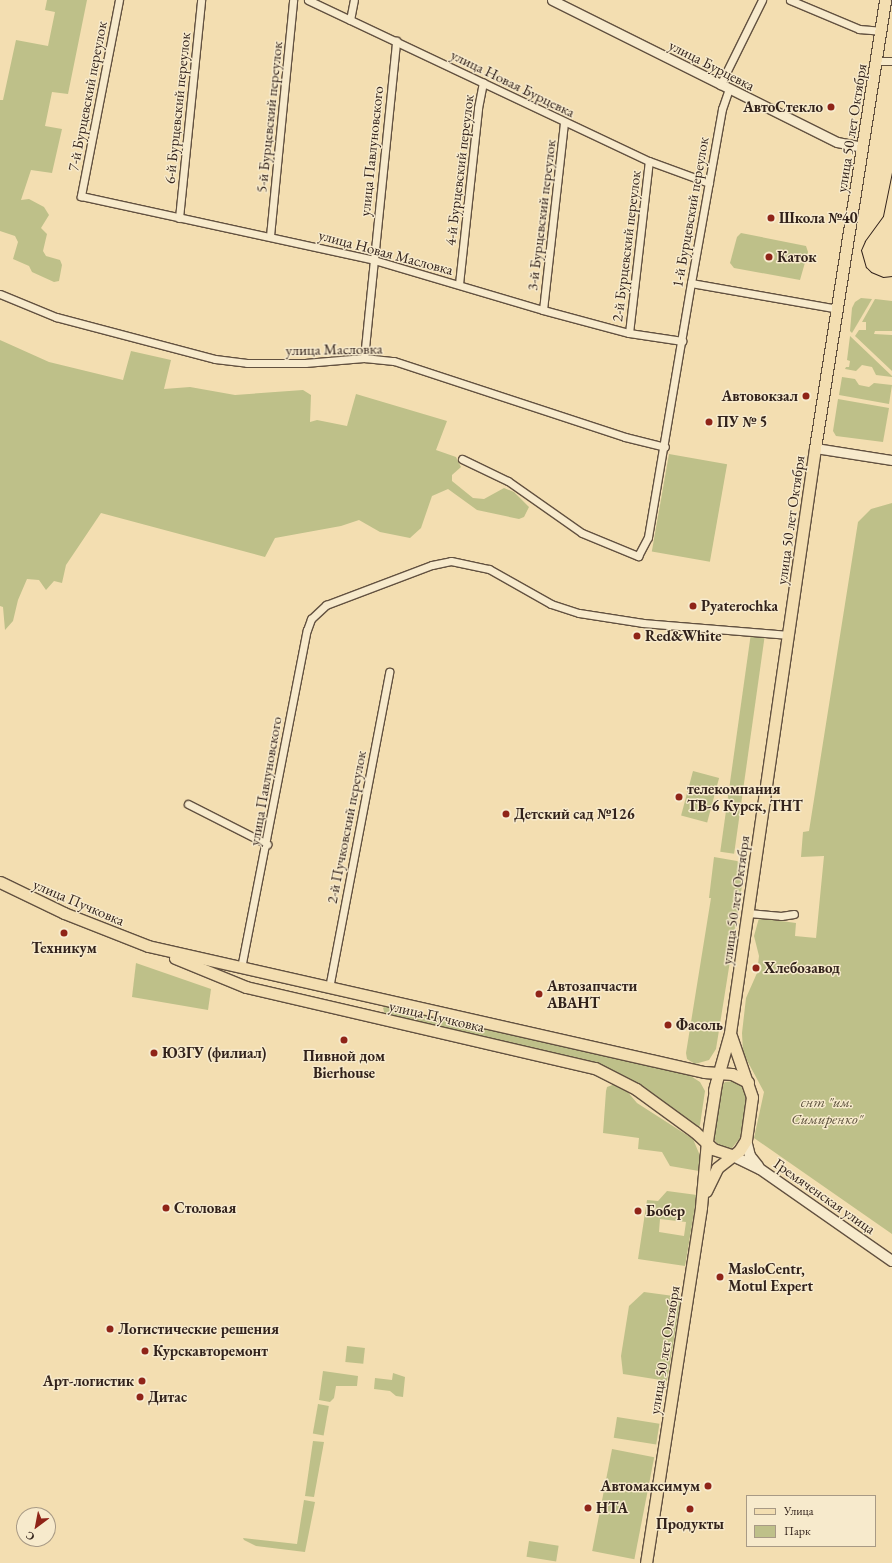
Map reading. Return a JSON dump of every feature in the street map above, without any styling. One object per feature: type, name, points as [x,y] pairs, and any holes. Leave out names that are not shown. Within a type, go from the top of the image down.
[{"type":"main road","name":"улица 50 лет Октября","points":[[646,1563],[700,1207],[716,1074],[730,1033],[815,448],[838,309],[885,0]]},
{"type":"main road","name":"улица Пучковка","points":[[0,882],[58,910],[246,987],[605,1071],[636,1089],[707,1141],[718,1152],[731,1155]]},
{"type":"main road","name":"улица Пучковка","points":[[148,946],[377,999],[716,1074],[732,1074]]},
{"type":"main road","points":[[373,1017],[377,999]]},
{"type":"main road","points":[[730,1033],[736,1058],[748,1082],[752,1097],[746,1140],[750,1156],[760,1169]]},
{"type":"main road","points":[[714,1090],[721,1078],[732,1074],[748,1082]]},
{"type":"main road","points":[[700,1207],[712,1177],[731,1155],[739,1150],[746,1140]]},
{"type":"main road","points":[[731,1155],[760,1169]]},
{"type":"main road","name":"Гремяченская улица","points":[[760,1169],[892,1261]]},
{"type":"street","name":"7-й Бурцевский переулок","points":[[82,196],[119,0]]},
{"type":"street","name":"6-й Бурцевский переулок","points":[[179,218],[201,0]]},
{"type":"street","name":"5-й Бурцевский переулок","points":[[270,236],[293,0]]},
{"type":"street","name":"улица Новая Бурцевка","points":[[308,0],[649,161],[709,183]]},
{"type":"street","points":[[350,20],[354,0]]},
{"type":"street","name":"улица Бурцевка","points":[[552,0],[562,2],[720,85],[837,142],[863,147]]},
{"type":"street","points":[[720,85],[762,0]]},
{"type":"street","points":[[790,0],[854,27],[880,31]]},
{"type":"street","name":"улица Павлуновского","points":[[364,358],[396,41]]},
{"type":"street","points":[[876,61],[892,61]]},
{"type":"street","name":"4-й Бурцевский переулок","points":[[459,284],[478,108],[483,82]]},
{"type":"street","name":"1-й Бурцевский переулок","points":[[462,459],[508,481],[590,538],[638,556],[648,537],[665,447],[691,283],[722,109],[729,89]]},
{"type":"street","name":"3-й Бурцевский переулок","points":[[543,310],[564,122]]},
{"type":"street","name":"2-й Бурцевский переулок","points":[[629,333],[649,161]]},
{"type":"street","name":"улица Новая Масловка","points":[[82,196],[374,260],[543,310],[629,333],[682,341]]},
{"type":"street","points":[[691,283],[838,309]]},
{"type":"street","name":"улица Масловка","points":[[0,294],[56,317],[215,359],[247,363],[305,363],[364,358],[394,361],[427,370],[625,437],[665,447]]},
{"type":"street","points":[[815,448],[892,460]]},
{"type":"street","name":"улица Павлуновского","points":[[228,980],[236,967],[267,844],[277,774],[307,630],[311,619],[326,605],[432,565],[451,561],[489,569],[551,604],[579,613],[644,623],[789,635]]},
{"type":"street","name":"2-й Пучковский переулок","points":[[329,988],[389,672]]},
{"type":"street","points":[[188,804],[267,844]]},
{"type":"street","points":[[748,912],[781,916],[794,914]]},
{"type":"green space","points":[[47,0],[87,0],[68,94],[52,92],[45,126],[62,129],[52,173],[31,170],[21,200],[29,199],[44,207],[49,215],[41,228],[47,234],[43,251],[46,256],[60,260],[62,265],[59,281],[54,282],[32,272],[29,266],[13,259],[18,242],[15,236],[0,231],[0,100],[3,100],[16,40],[48,46],[55,12],[45,10]]},
{"type":"green space","name":"Каток","points":[[741,233],[806,246],[808,252],[800,280],[734,268],[730,263],[737,237]]},
{"type":"green space","points":[[861,298],[872,299],[852,333],[850,331],[852,308],[855,302]]},
{"type":"green space","points":[[875,299],[892,301],[892,331],[875,331],[874,334],[892,335],[892,371],[855,336],[859,330],[866,330],[866,322],[862,322]]},
{"type":"green space","points":[[850,336],[892,377],[876,375],[872,367],[862,365],[856,371],[845,369],[846,367],[849,367],[850,361],[847,360]]},
{"type":"green space","points":[[0,340],[49,362],[123,380],[131,351],[171,360],[164,389],[190,387],[235,395],[303,390],[311,395],[310,422],[317,420],[347,426],[356,394],[447,421],[436,450],[456,457],[461,467],[452,475],[452,481],[473,498],[484,499],[504,488],[514,492],[529,507],[524,517],[519,519],[477,510],[448,489],[432,496],[421,528],[410,538],[380,532],[359,520],[341,526],[275,538],[265,557],[101,513],[66,565],[62,583],[54,581],[46,590],[39,580],[27,579],[18,600],[13,621],[5,630],[3,607],[0,606]]},
{"type":"green space","points":[[842,377],[855,379],[859,385],[869,387],[874,383],[892,385],[889,404],[839,395]]},
{"type":"green space","points":[[838,399],[889,408],[883,442],[836,436],[833,431]]},
{"type":"green space","points":[[669,454],[727,464],[710,562],[652,551]]},
{"type":"green space","name":"снт \"им. Симиренко\"","points":[[892,503],[892,1234],[754,1138],[764,1092],[743,1053],[742,1033],[746,998],[757,973],[759,956],[754,936],[759,918],[796,923],[795,936],[816,938],[824,856],[801,857],[803,832],[809,831],[858,522],[871,509]]},
{"type":"green space","points":[[751,633],[765,635],[734,854],[720,852]]},
{"type":"green space","points":[[693,771],[719,778],[707,822],[681,815]]},
{"type":"green space","points":[[714,857],[737,861],[745,867],[716,1049],[709,1060],[695,1064],[687,1059],[686,1053],[711,898],[709,898]]},
{"type":"green space","points":[[136,963],[211,989],[208,1010],[132,997]]},
{"type":"green space","points":[[388,1005],[689,1075],[700,1082],[705,1091],[700,1125],[698,1128],[627,1079],[604,1067],[385,1015],[383,1008]]},
{"type":"green space","points":[[733,1081],[743,1086],[747,1096],[740,1138],[732,1148],[726,1148],[717,1144],[712,1134],[719,1089],[725,1082]]},
{"type":"green space","points":[[615,1084],[626,1090],[637,1103],[693,1139],[701,1158],[699,1171],[670,1166],[662,1152],[638,1149],[639,1138],[603,1133],[606,1091],[607,1087]]},
{"type":"green space","points":[[667,1191],[697,1195],[685,1266],[638,1259],[647,1200],[658,1201]],"holes":[[[660,1219],[686,1222],[684,1236],[659,1232]]]},
{"type":"green space","points":[[644,1292],[681,1297],[667,1381],[623,1374],[621,1356],[629,1306]]},
{"type":"green space","points":[[347,1346],[365,1348],[363,1364],[345,1362]]},
{"type":"green space","points":[[323,1371],[358,1376],[357,1386],[336,1386],[334,1398],[330,1402],[319,1400]]},
{"type":"green space","points":[[393,1373],[405,1377],[403,1397],[396,1396],[390,1391],[374,1389],[375,1378],[392,1380]]},
{"type":"green space","points":[[318,1404],[329,1406],[324,1435],[313,1434]]},
{"type":"green space","points":[[617,1417],[659,1424],[656,1444],[614,1438]]},
{"type":"green space","points":[[313,1441],[324,1442],[314,1497],[305,1496]]},
{"type":"green space","points":[[612,1449],[654,1457],[634,1559],[592,1551]]},
{"type":"green space","points":[[304,1500],[315,1502],[305,1552],[256,1546],[244,1540],[243,1538],[297,1544]]},
{"type":"green space","points":[[529,1541],[559,1546],[556,1561],[526,1557]]},
{"type":"tram line","points":[[892,172],[883,216],[865,241],[861,250],[866,267],[871,272],[883,277],[892,276]]},
{"type":"place","name":"АвтоСтекло","points":[[831,107]]},
{"type":"place","name":"Школа №40","points":[[771,218]]},
{"type":"place","name":"Каток","points":[[769,257]]},
{"type":"place","name":"Автовокзал","points":[[806,396]]},
{"type":"place","name":"ПУ № 5","points":[[709,422]]},
{"type":"place","name":"Pyaterochka","points":[[693,606]]},
{"type":"place","name":"Red&White","points":[[637,636]]},
{"type":"place","name":"телекомпания ТВ-6 Курск, ТНТ","points":[[679,797]]},
{"type":"place","name":"Детский сад №126","points":[[506,814]]},
{"type":"place","name":"Техникум","points":[[64,933]]},
{"type":"place","name":"Хлебозавод","points":[[756,968]]},
{"type":"place","name":"Автозапчасти АВАНТ","points":[[539,994]]},
{"type":"place","name":"Фасоль","points":[[668,1025]]},
{"type":"place","name":"Пивной дом Bierhouse","points":[[344,1040]]},
{"type":"place","name":"ЮЗГУ (филиал)","points":[[154,1053]]},
{"type":"place","name":"Столовая","points":[[166,1208]]},
{"type":"place","name":"Бобер","points":[[638,1211]]},
{"type":"place","name":"MasloCentr, Motul Expert","points":[[720,1277]]},
{"type":"place","name":"Логистические решения","points":[[110,1329]]},
{"type":"place","name":"Курскавторемонт","points":[[145,1351]]},
{"type":"place","name":"Арт-логистик","points":[[142,1381]]},
{"type":"place","name":"Дитас","points":[[140,1397]]},
{"type":"place","name":"Автомаксимум","points":[[708,1486]]},
{"type":"place","name":"НТА","points":[[588,1508]]},
{"type":"place","name":"Продукты","points":[[690,1509]]}]
